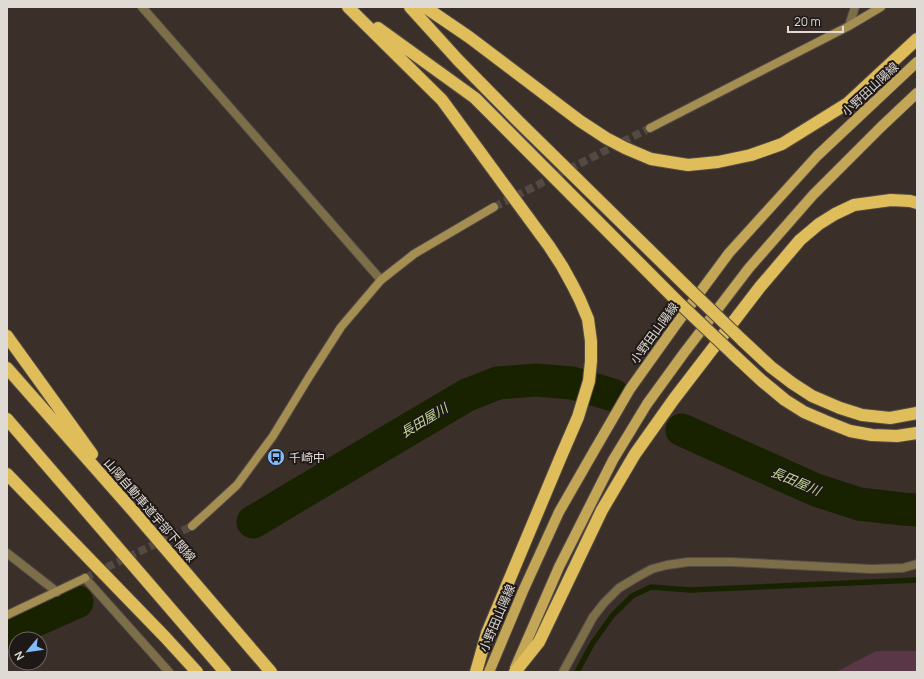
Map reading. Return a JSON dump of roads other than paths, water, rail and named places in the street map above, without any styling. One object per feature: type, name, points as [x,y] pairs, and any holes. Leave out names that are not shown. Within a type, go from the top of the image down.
[{"type":"highway","points":[[349,7],[475,98],[677,301],[762,381],[785,400],[804,412],[850,432],[897,436],[917,433]]},
{"type":"highway","points":[[349,7],[442,100],[549,246],[562,266],[588,319],[591,342],[589,381],[578,417],[487,633],[476,672]]},
{"type":"highway","points":[[410,7],[458,60],[518,121],[687,287],[771,367],[812,396],[840,408],[862,415],[890,418],[917,414]]},
{"type":"highway","points":[[425,7],[468,37],[580,121],[606,138],[625,148],[651,158],[688,165],[718,162],[751,155],[782,144],[848,103],[917,39]]},
{"type":"highway","points":[[514,672],[539,642],[602,510],[635,454],[674,399],[760,287],[800,240],[819,224],[854,205],[891,200],[917,203]]},
{"type":"highway","points":[[7,336],[134,512]]},
{"type":"highway","name":"山陽自動車道宇部下関線","points":[[7,368],[134,512],[271,672]]},
{"type":"highway","points":[[7,419],[225,672]]},
{"type":"highway","points":[[7,474],[197,672]]},
{"type":"main road","name":"小野田山陽線","points":[[489,672],[523,591],[559,512],[630,390],[729,253],[817,156],[917,62]]},
{"type":"main road","points":[[514,672],[559,567],[613,460],[646,404],[749,268],[813,195],[917,93]]},
{"type":"street","points":[[142,7],[381,280]]},
{"type":"street","points":[[849,26],[855,7]]},
{"type":"street","points":[[650,128],[849,26],[882,7]]},
{"type":"street","points":[[192,526],[237,485],[273,436],[340,327],[381,280],[414,254],[494,207]]},
{"type":"street","points":[[7,553],[57,592]]},
{"type":"street","points":[[563,672],[593,617],[604,603],[619,588],[652,569],[688,562],[732,562],[871,569],[903,568],[917,564]]},
{"type":"street","points":[[7,616],[85,578],[169,672]]},
{"type":"waterway","name":"長田屋川","points":[[253,522],[467,395],[498,383],[536,380],[572,383],[613,395]]},
{"type":"waterway","name":"長田屋川","points":[[682,430],[816,490],[859,504],[917,510]]},
{"type":"waterway","points":[[577,672],[592,644],[612,616],[632,596],[651,587],[690,590],[917,580]]},
{"type":"waterway","name":"長田屋川","points":[[7,633],[77,602]]},
{"type":"tunnel","points":[[494,207],[650,128]]},
{"type":"tunnel","points":[[85,578],[192,526]]},
{"type":"place","name":"千崎中","points":[[276,457]]}]
